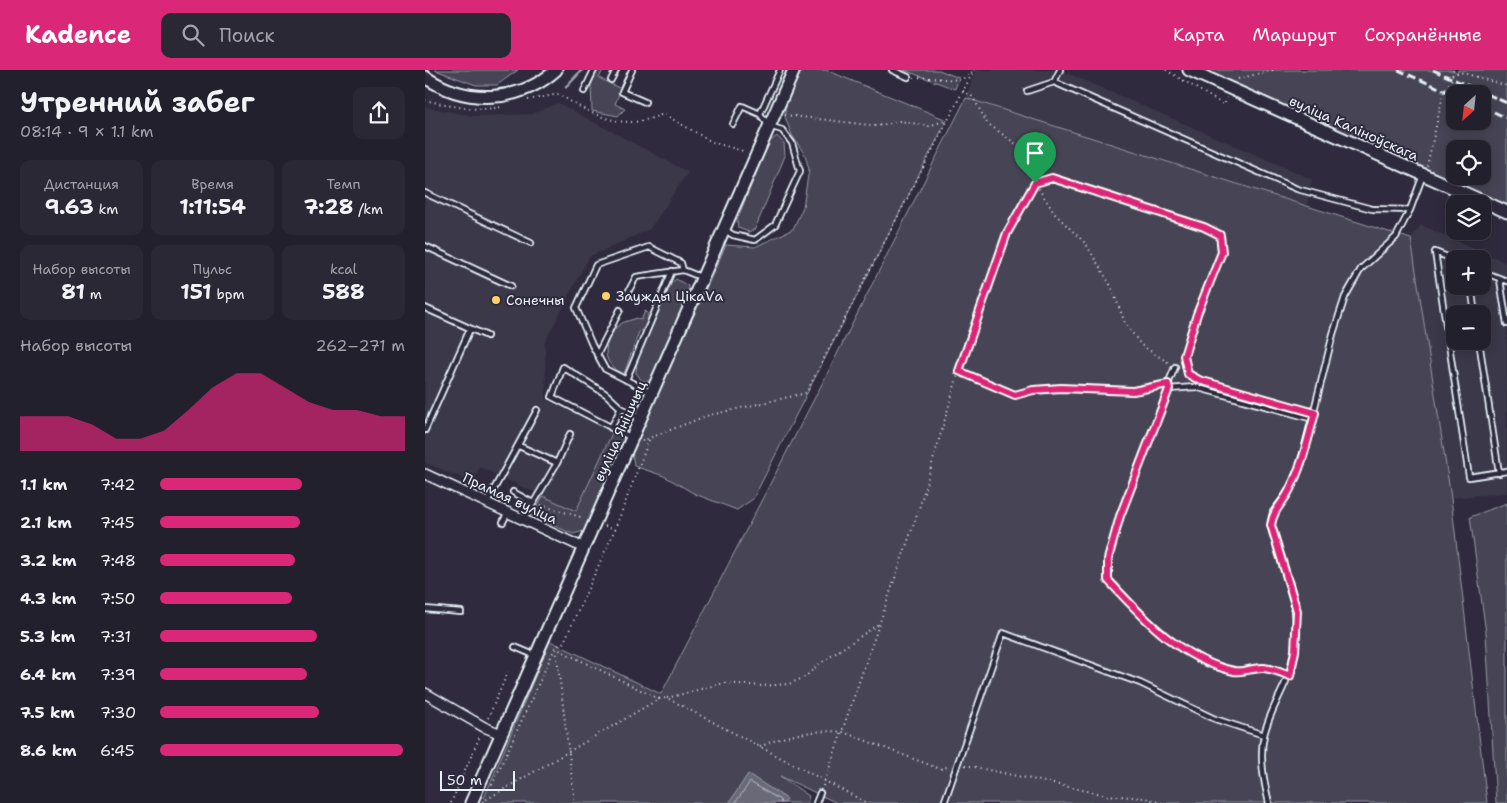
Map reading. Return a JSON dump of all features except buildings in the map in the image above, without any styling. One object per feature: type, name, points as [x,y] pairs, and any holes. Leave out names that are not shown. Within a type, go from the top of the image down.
[{"type":"street","points":[[426,78],[466,95],[492,97],[531,87],[556,70]]},
{"type":"street","name":"вуліца Янішчыц","points":[[477,802],[501,734],[795,70]]},
{"type":"street","name":"вуліца Каліноўскага","points":[[1189,70],[1507,212]]},
{"type":"street","name":"Прамая вуліца","points":[[425,474],[584,548]]},
{"type":"street","points":[[425,693],[484,727],[501,734]]},
{"type":"lane","points":[[585,91],[594,70]]},
{"type":"lane","points":[[611,80],[616,70]]},
{"type":"lane","points":[[633,70],[622,92],[645,102]]},
{"type":"lane","points":[[760,114],[780,70]]},
{"type":"lane","points":[[892,70],[908,77]]},
{"type":"lane","points":[[1054,82],[1060,70]]},
{"type":"lane","points":[[1027,91],[1054,82],[1297,189],[1372,209],[1410,210]]},
{"type":"lane","points":[[724,230],[733,235],[755,240],[769,230],[775,224],[801,171],[792,143],[782,130],[769,126],[760,114],[742,106],[733,124]]},
{"type":"lane","points":[[1269,803],[1263,778],[1264,735],[1290,676],[1295,651],[1297,611],[1271,525],[1273,512],[1288,493],[1301,463],[1333,334],[1345,298],[1361,269],[1396,237],[1410,210],[1423,175]]},
{"type":"lane","points":[[425,193],[531,243]]},
{"type":"lane","points":[[425,246],[511,286]]},
{"type":"lane","points":[[653,394],[605,368],[597,355],[576,308],[596,266],[649,247],[681,263],[683,270]]},
{"type":"lane","points":[[1446,256],[1435,252],[1469,477],[1507,471]]},
{"type":"lane","points":[[626,296],[636,277],[683,270],[704,278]]},
{"type":"lane","points":[[626,380],[673,271]]},
{"type":"lane","points":[[1491,276],[1507,281]]},
{"type":"lane","points":[[1500,280],[1507,324]]},
{"type":"lane","points":[[425,308],[487,336]]},
{"type":"lane","points":[[597,355],[620,310]]},
{"type":"lane","points":[[425,430],[470,329]]},
{"type":"lane","points":[[1480,350],[1499,473]]},
{"type":"lane","points":[[631,441],[611,428],[552,397],[563,367],[607,394],[621,408],[642,417]]},
{"type":"lane","points":[[1175,367],[1168,386],[1195,387],[1313,419]]},
{"type":"lane","points":[[611,428],[621,408]]},
{"type":"lane","points":[[487,502],[537,410]]},
{"type":"lane","points":[[525,519],[557,464],[570,434]]},
{"type":"lane","points":[[519,446],[557,464]]},
{"type":"lane","points":[[513,492],[533,503]]},
{"type":"lane","points":[[503,522],[508,512]]},
{"type":"lane","points":[[425,609],[461,612]]},
{"type":"lane","points":[[944,803],[1003,633],[1140,683],[1215,719],[1264,735]]},
{"type":"lane","points":[[515,647],[535,656]]},
{"type":"lane","points":[[816,803],[820,793]]},
{"type":"path","points":[[908,77],[961,80],[974,70]]},
{"type":"path","points":[[631,441],[649,439],[706,416],[806,393],[974,70]]},
{"type":"path","points":[[1165,70],[1224,105]]},
{"type":"path","points":[[1238,79],[1273,70]]},
{"type":"path","points":[[1423,175],[1428,163],[1444,90],[1453,70]]},
{"type":"path","points":[[1452,74],[1460,72],[1507,86]]},
{"type":"path","points":[[820,793],[826,781],[918,512],[959,371],[1007,233],[1035,183],[1052,178],[1204,227],[1220,235],[1222,252],[1197,314],[1184,356],[1175,367],[1141,345],[1125,323],[1111,286],[1086,244],[1055,214],[1035,183],[1033,162],[1027,152],[987,123],[971,95],[963,91]]},
{"type":"path","points":[[586,111],[622,120],[643,121],[664,114],[712,142],[750,153]]},
{"type":"path","points":[[769,126],[787,114],[877,126],[900,121],[929,126],[947,120]]},
{"type":"path","points":[[1184,356],[1188,374],[1199,380],[1191,381]]},
{"type":"path","points":[[959,371],[1015,395],[1033,390],[1061,388],[1133,391],[1168,386],[1120,516],[1108,559],[1108,580],[1147,622],[1173,643],[1207,662],[1236,672],[1265,668],[1290,676]]},
{"type":"path","points":[[477,802],[555,648],[563,642],[615,529],[649,439]]},
{"type":"path","points":[[533,503],[579,515],[594,524],[615,529]]},
{"type":"path","points":[[477,802],[659,699],[724,683],[762,686],[789,684],[805,677],[818,665],[880,623]]},
{"type":"path","points":[[555,648],[659,699]]},
{"type":"path","points":[[555,648],[575,803]]},
{"type":"path","points":[[451,803],[508,672]]},
{"type":"path","points":[[667,698],[867,803]]},
{"type":"shaded area","points":[[435,70],[518,70],[497,85],[476,85]]},
{"type":"shaded area","points":[[598,70],[603,70],[599,78],[621,89],[615,104],[625,109],[618,116],[592,111],[591,85]]},
{"type":"shaded area","points":[[800,70],[826,70],[947,120],[753,499],[737,510],[695,494],[664,476],[634,466],[632,451],[726,245],[755,247],[793,229],[803,207],[809,169],[805,155],[792,135],[785,117],[785,108]]},
{"type":"shaded area","points":[[904,70],[939,70],[959,78],[955,89]]},
{"type":"shaded area","points":[[975,70],[1060,70],[1312,179],[1307,205],[966,98]]},
{"type":"shaded area","points":[[1205,70],[1453,70],[1457,73],[1458,70],[1507,70],[1507,205],[1491,198],[1491,195],[1485,195],[1462,185],[1491,185],[1491,140],[1446,140],[1446,178]]},
{"type":"shaded area","points":[[966,98],[1411,239],[1451,498],[1487,803],[837,803],[780,776],[809,796],[807,803],[482,803],[550,641],[661,694],[824,380]]},
{"type":"shaded area","name":"Сонечны","points":[[558,103],[688,172],[650,229],[589,257],[545,342],[546,400],[613,431],[576,512],[480,467],[472,482],[425,463],[425,107],[474,116],[532,114]]},
{"type":"shaded area","points":[[777,136],[784,143],[785,156],[755,229],[749,232],[738,228],[737,220],[769,142]]},
{"type":"shaded area","points":[[1421,225],[1446,236],[1446,240],[1455,240],[1478,250],[1446,250],[1446,295],[1491,295],[1491,256],[1507,263],[1507,493],[1451,498],[1411,239]]},
{"type":"shaded area","points":[[676,279],[688,286],[689,297],[653,378],[650,381],[642,381],[636,373],[637,361],[671,284]]},
{"type":"shaded area","points":[[645,311],[648,313],[648,324],[639,332],[624,374],[610,364],[606,356],[609,339],[614,330],[624,322],[637,318],[641,320]]},
{"type":"shaded area","points":[[613,431],[623,436],[626,446],[588,530],[573,534],[532,516],[543,496],[576,511]]},
{"type":"shaded area","points":[[1507,503],[1507,803],[1496,803],[1486,633],[1470,517]]},
{"type":"water","points":[[748,774],[787,799],[785,803],[729,803]]},
{"type":"waterway","points":[[566,87],[582,70]]},
{"type":"railway","points":[[1398,70],[1446,91]]},
{"type":"railway","points":[[1433,70],[1507,103]]},
{"type":"railway","points":[[1491,111],[1507,118]]},
{"type":"place","name":"Заужды ЦікаVа","points":[[606,296]]},
{"type":"place","name":"Сонечны","points":[[496,300]]},
{"type":"route","points":[[1052,178],[1204,227],[1220,235],[1222,252],[1197,314],[1184,356],[1188,374],[1199,380],[1315,413],[1301,463],[1288,493],[1273,512],[1271,525],[1276,547],[1297,611],[1295,651],[1290,676],[1265,668],[1236,672],[1207,662],[1173,643],[1147,622],[1108,580],[1108,559],[1120,516],[1169,389],[1168,384],[1133,391],[1061,388],[1033,390],[1015,395],[959,371],[1007,233],[1035,183],[1052,178]]}]
